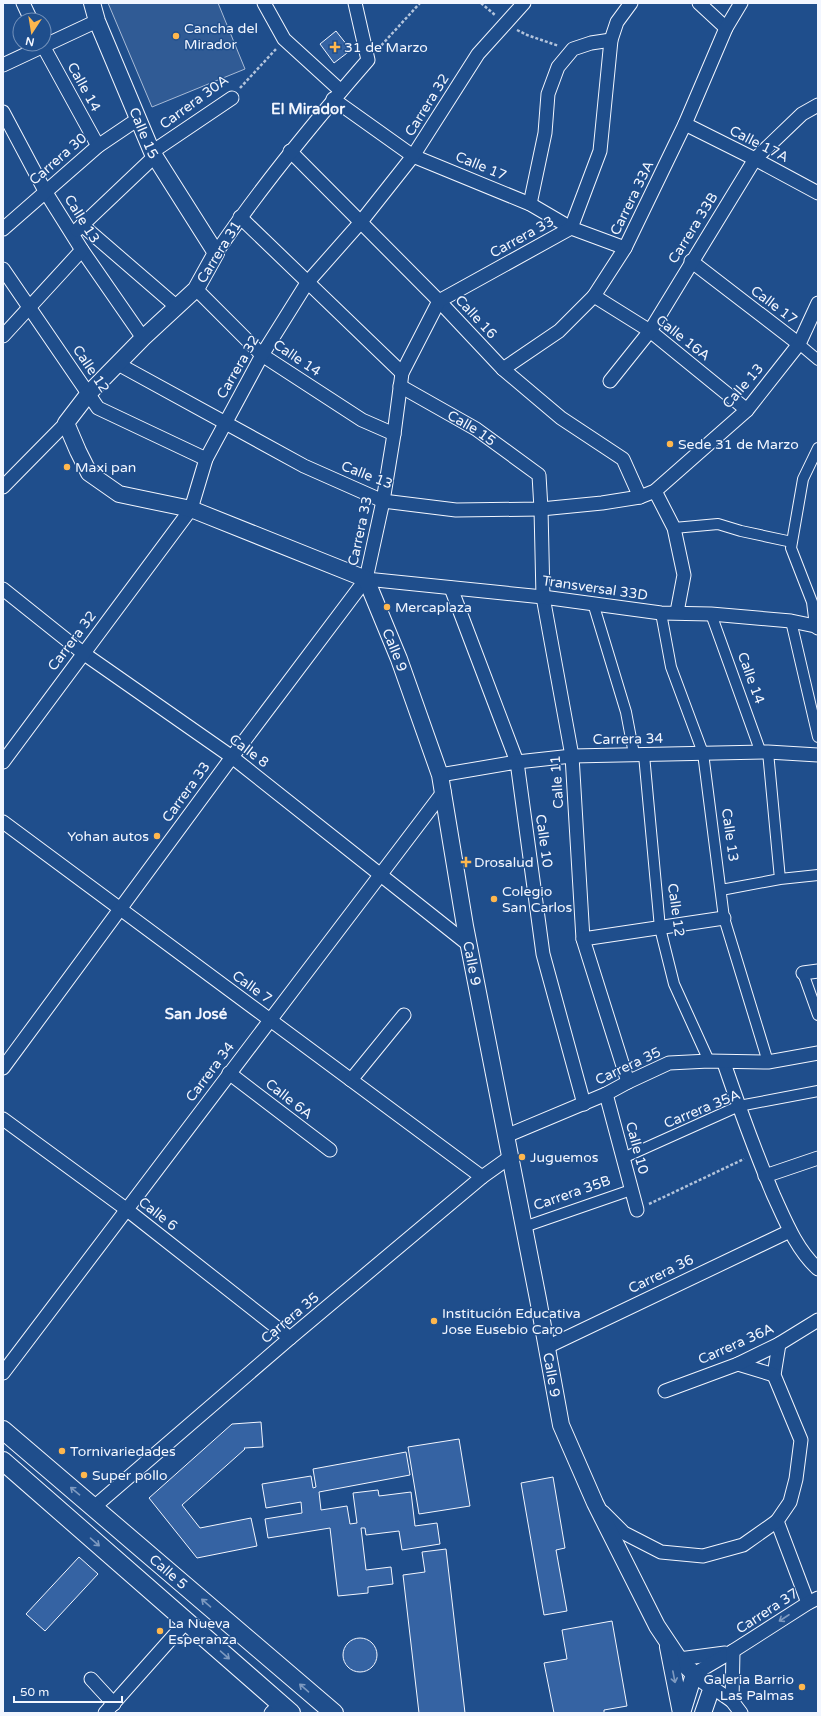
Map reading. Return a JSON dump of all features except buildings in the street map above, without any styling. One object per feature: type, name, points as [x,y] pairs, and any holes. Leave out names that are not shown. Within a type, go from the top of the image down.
[{"type":"main road","name":"Calle 5","points":[[3,1430],[334,1713]]},
{"type":"main road","name":"Calle 5","points":[[3,1461],[186,1622],[281,1710]]},
{"type":"street","name":"Calle 15","points":[[92,3],[97,21],[154,154],[216,253]]},
{"type":"street","name":"Calle 17","points":[[264,3],[284,39],[337,95],[413,156],[530,204],[571,228],[625,248]]},
{"type":"street","points":[[355,3],[368,60]]},
{"type":"street","name":"Carrera 32","points":[[3,762],[191,509],[206,459],[262,355],[307,283],[360,223],[413,156],[478,54],[524,3]]},
{"type":"street","name":"Carrera 33","points":[[3,1068],[121,910],[232,757],[366,579],[383,501],[401,380],[439,301],[571,228],[600,151],[611,40],[617,22],[631,3]]},
{"type":"street","points":[[699,3],[726,28]]},
{"type":"street","name":"Carrera 33A","points":[[503,369],[559,331],[594,296],[625,248],[685,124],[726,28],[741,3]]},
{"type":"street","points":[[52,41],[97,21]]},
{"type":"street","points":[[530,204],[545,134],[548,94],[558,67],[573,49],[591,43],[611,40]]},
{"type":"street","points":[[3,65],[29,52]]},
{"type":"street","name":"Calle 14","points":[[47,52],[98,146]]},
{"type":"street","name":"Carrera 31","points":[[3,487],[66,422],[89,393],[143,338],[196,289],[216,253],[240,217],[290,151],[368,60]]},
{"type":"street","name":"Carrera 30A","points":[[72,233],[154,154],[232,98]]},
{"type":"street","name":"Carrera 33B","points":[[610,381],[650,331],[691,261],[755,159],[802,114],[818,105]]},
{"type":"street","name":"Calle 13","points":[[3,112],[45,191],[82,250],[143,338]]},
{"type":"street","name":"Carrera 30","points":[[3,229],[98,146],[138,119]]},
{"type":"street","name":"Calle 17A","points":[[685,124],[818,193]]},
{"type":"street","name":"Calle 16","points":[[290,151],[439,301],[503,369],[561,418],[624,459],[640,497]]},
{"type":"street","name":"Calle 15","points":[[240,217],[307,283],[401,380],[476,429],[539,475]]},
{"type":"street","points":[[82,225],[177,307]]},
{"type":"street","points":[[3,336],[82,250]]},
{"type":"street","name":"Calle 17","points":[[691,261],[818,360]]},
{"type":"street","name":"Calle 12","points":[[3,269],[98,408],[206,459]]},
{"type":"street","name":"Calle 14","points":[[196,289],[262,355],[362,420],[394,434]]},
{"type":"street","name":"Calle 16A","points":[[594,296],[650,331],[747,410]]},
{"type":"street","name":"Calle 13","points":[[118,364],[304,466],[383,501],[456,510],[541,509],[602,504],[640,497],[655,491],[747,410],[799,344],[818,303]]},
{"type":"street","points":[[66,422],[89,473],[119,494],[191,509],[366,579]]},
{"type":"street","points":[[816,627],[815,600],[791,548],[803,479],[818,448]]},
{"type":"street","name":"Calle 11","points":[[539,475],[543,597],[572,756],[583,939],[628,1082]]},
{"type":"street","points":[[655,491],[674,528],[684,575],[677,612]]},
{"type":"street","points":[[674,528],[718,524],[741,532],[792,542]]},
{"type":"street","name":"Transversal 33D","points":[[366,579],[543,597],[661,613],[677,612],[711,614],[791,621],[816,627]]},
{"type":"street","name":"Calle 9","points":[[366,579],[398,659],[440,775],[444,791],[469,945],[561,1425],[595,1503],[657,1626],[680,1660],[694,1674],[712,1687]]},
{"type":"street","name":"Calle 10","points":[[451,588],[517,762],[543,954],[584,1104]]},
{"type":"street","name":"Calle 8","points":[[3,589],[83,653],[232,757],[469,945]]},
{"type":"street","name":"Calle 12","points":[[593,603],[639,754],[660,928],[674,984],[709,1061]]},
{"type":"street","name":"Calle 13","points":[[661,613],[671,667],[702,753],[724,918],[768,1062]]},
{"type":"street","name":"Calle 14","points":[[711,614],[764,752],[780,879]]},
{"type":"street","points":[[791,621],[818,737]]},
{"type":"street","name":"Carrera 34","points":[[440,775],[517,762],[572,756],[764,752],[818,755]]},
{"type":"street","name":"Carrera 34","points":[[3,1373],[229,1072],[444,791]]},
{"type":"street","name":"Calle 7","points":[[3,822],[482,1178]]},
{"type":"street","points":[[721,890],[780,879],[818,875]]},
{"type":"street","points":[[583,939],[724,918]]},
{"type":"street","points":[[818,971],[803,973],[818,1015]]},
{"type":"street","points":[[351,1080],[404,1015]]},
{"type":"street","name":"Carrera 35","points":[[506,1136],[584,1104],[669,1063],[709,1061],[768,1062],[818,1053]]},
{"type":"street","points":[[724,1062],[765,1176],[790,1231],[810,1262],[818,1269]]},
{"type":"street","name":"Calle 6A","points":[[229,1072],[330,1150]]},
{"type":"street","name":"Carrera 35A","points":[[623,1158],[739,1106],[818,1091]]},
{"type":"street","name":"Calle 10","points":[[606,1094],[637,1210]]},
{"type":"street","name":"Calle 6","points":[[3,1119],[126,1209],[290,1338]]},
{"type":"street","name":"Carrera 35","points":[[94,1507],[290,1338],[482,1178],[510,1157]]},
{"type":"street","points":[[765,1176],[818,1158]]},
{"type":"street","name":"Carrera 35B","points":[[524,1227],[631,1190]]},
{"type":"street","name":"Carrera 36","points":[[547,1347],[790,1231]]},
{"type":"street","name":"Carrera 36A","points":[[665,1391],[738,1364],[779,1344],[818,1320]]},
{"type":"street","points":[[595,1503],[624,1533],[661,1552],[703,1556],[743,1545],[777,1521],[790,1502],[796,1479],[801,1440],[774,1375],[779,1344]]},
{"type":"street","points":[[738,1364],[774,1375]]},
{"type":"street","points":[[777,1521],[813,1600]]},
{"type":"street","name":"Carrera 37","points":[[694,1674],[813,1600]]},
{"type":"street","points":[[91,1679],[110,1708],[186,1622]]},
{"type":"street","points":[[666,1641],[681,1713]]},
{"type":"street","points":[[732,1701],[733,1651]]},
{"type":"street","name":"Carrera 37","points":[[680,1660],[733,1651]]},
{"type":"street","points":[[681,1713],[694,1674]]},
{"type":"street","points":[[703,1713],[712,1687],[732,1701],[742,1713]]},
{"type":"path","points":[[368,60],[420,3]]},
{"type":"path","points":[[481,3],[506,24],[527,35],[550,44],[573,49]]},
{"type":"path","name":"Carrera 30A","points":[[232,98],[284,39]]},
{"type":"path","points":[[637,1210],[756,1154]]},
{"type":"shaded area","name":"Cancha del Mirador","points":[[108,3],[218,3],[245,69],[152,107]]},
{"type":"place","name":"Cancha del Mirador","points":[[176,36]]},
{"type":"place","name":"31 de Marzo","points":[[335,47]]},
{"type":"place","name":"Sede 31 de Marzo","points":[[670,444]]},
{"type":"place","name":"Maxi pan","points":[[67,467]]},
{"type":"place","name":"Mercaplaza","points":[[387,607]]},
{"type":"place","name":"Yohan autos","points":[[157,836]]},
{"type":"place","name":"Drosalud","points":[[466,862]]},
{"type":"place","name":"Colegio San Carlos","points":[[494,899]]},
{"type":"place","name":"Juguemos","points":[[522,1157]]},
{"type":"place","name":"Institución Educativa Jose Eusebio Caro","points":[[434,1321]]},
{"type":"place","name":"Tornivariedades","points":[[62,1451]]},
{"type":"place","name":"Super pollo","points":[[84,1475]]},
{"type":"place","name":"La Nueva Esperanza","points":[[160,1631]]},
{"type":"place","name":"Galeria Barrio Las Palmas","points":[[802,1687]]},
{"type":"district","name":"El Mirador","points":[[308,109]]},
{"type":"district","name":"San José","points":[[196,1014]]}]
